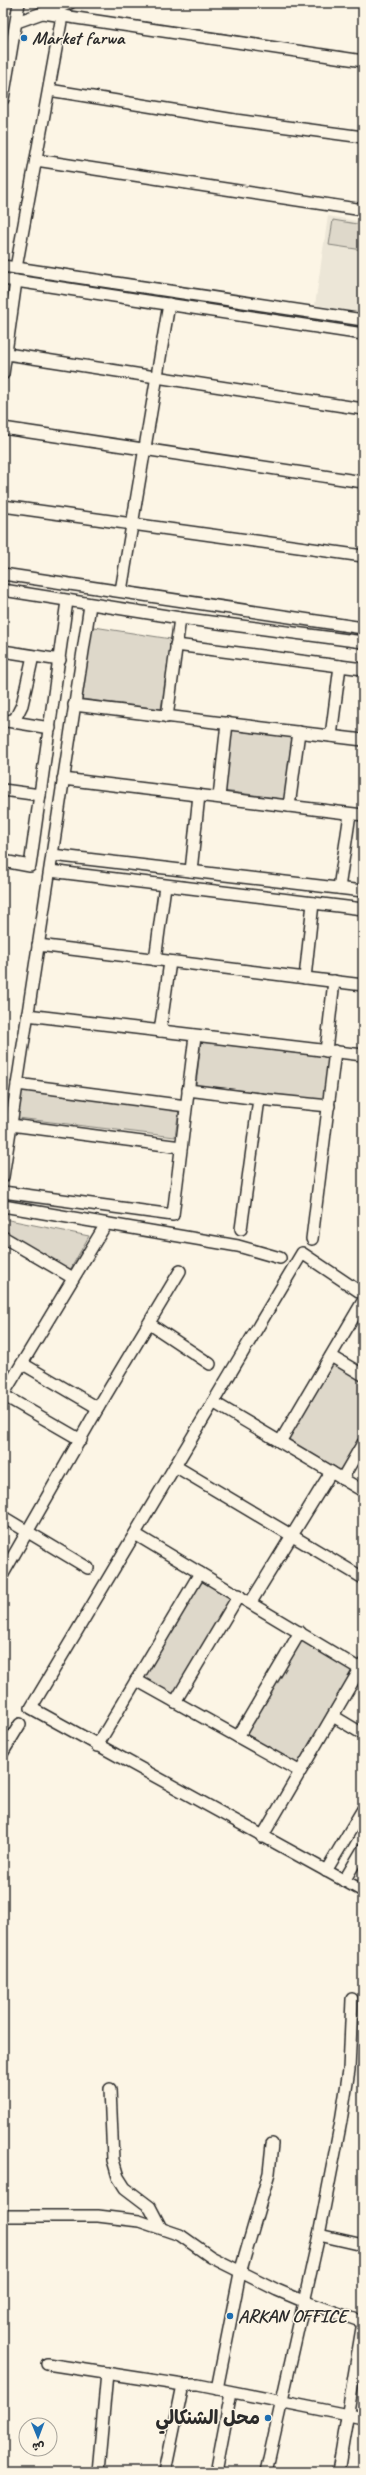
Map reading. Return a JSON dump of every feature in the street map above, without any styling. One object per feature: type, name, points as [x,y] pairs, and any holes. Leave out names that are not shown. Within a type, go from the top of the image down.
[{"type":"street","points":[[3,99],[19,3]]},
{"type":"street","points":[[17,22],[70,3]]},
{"type":"street","points":[[43,13],[363,61]]},
{"type":"street","points":[[16,268],[62,16]]},
{"type":"street","points":[[49,90],[235,120],[363,137]]},
{"type":"street","points":[[36,160],[363,210]]},
{"type":"street","points":[[3,266],[363,320]]},
{"type":"street","points":[[3,279],[363,334]]},
{"type":"street","points":[[3,374],[16,281]]},
{"type":"street","points":[[121,591],[169,304]]},
{"type":"street","points":[[319,328],[320,314]]},
{"type":"street","points":[[7,354],[363,409]]},
{"type":"street","points":[[3,428],[363,482]]},
{"type":"street","points":[[3,506],[132,522],[363,556]]},
{"type":"street","points":[[3,574],[363,628]]},
{"type":"street","points":[[3,590],[90,605],[363,642]]},
{"type":"street","points":[[3,861],[30,866],[60,660],[67,601]]},
{"type":"street","points":[[3,1177],[50,871],[62,779],[90,605]]},
{"type":"street","points":[[167,717],[180,618]]},
{"type":"street","points":[[176,645],[363,669]]},
{"type":"street","points":[[3,651],[60,660]]},
{"type":"street","points":[[6,721],[15,719],[22,705],[33,656]]},
{"type":"street","points":[[331,736],[340,666]]},
{"type":"street","points":[[74,705],[363,740]]},
{"type":"street","points":[[6,721],[50,728]]},
{"type":"street","points":[[219,797],[227,723]]},
{"type":"street","points":[[289,806],[299,732]]},
{"type":"street","points":[[62,779],[219,797],[363,816]]},
{"type":"street","points":[[3,790],[40,795]]},
{"type":"street","points":[[191,871],[199,795]]},
{"type":"street","points":[[339,888],[350,814]]},
{"type":"street","points":[[52,855],[363,891]]},
{"type":"street","points":[[50,871],[363,909]]},
{"type":"street","points":[[155,960],[165,886]]},
{"type":"street","points":[[305,978],[313,903]]},
{"type":"street","points":[[38,945],[363,984]]},
{"type":"street","points":[[160,1032],[170,962]]},
{"type":"street","points":[[312,1239],[329,1106],[334,981]]},
{"type":"street","points":[[27,1015],[363,1055]]},
{"type":"street","points":[[3,1192],[173,1215],[195,1036]]},
{"type":"street","points":[[17,1084],[186,1106]]},
{"type":"street","points":[[188,1090],[329,1106]]},
{"type":"street","points":[[240,1229],[259,1099]]},
{"type":"street","points":[[11,1125],[181,1147]]},
{"type":"street","points":[[3,1206],[238,1246],[280,1258]]},
{"type":"street","points":[[80,1440],[3,1395],[106,1224]]},
{"type":"street","points":[[3,1237],[73,1278]]},
{"type":"street","points":[[363,1294],[302,1253],[31,1708],[262,1837],[363,1891]]},
{"type":"street","points":[[3,1574],[98,1408],[150,1324],[180,1271]]},
{"type":"street","points":[[280,1442],[363,1301]]},
{"type":"street","points":[[150,1324],[210,1364]]},
{"type":"street","points":[[331,1356],[363,1375]]},
{"type":"street","points":[[23,1364],[98,1408]]},
{"type":"street","points":[[213,1402],[363,1491]]},
{"type":"street","points":[[342,1479],[363,1444]]},
{"type":"street","points":[[175,1466],[363,1578]]},
{"type":"street","points":[[251,1602],[331,1472]]},
{"type":"street","points":[[3,1517],[88,1568]]},
{"type":"street","points":[[134,1534],[362,1667],[299,1771],[262,1837]]},
{"type":"street","points":[[98,1746],[200,1573]]},
{"type":"street","points":[[175,1702],[239,1595]]},
{"type":"street","points":[[238,1737],[300,1632]]},
{"type":"street","points":[[136,1680],[299,1771]]},
{"type":"street","points":[[333,1716],[363,1734]]},
{"type":"street","points":[[3,1752],[20,1724]]},
{"type":"street","points":[[326,1871],[363,1809]]},
{"type":"street","points":[[344,1881],[363,1849]]},
{"type":"street","points":[[266,2472],[283,2403],[303,2301],[319,2235],[349,2070],[352,1999]]},
{"type":"street","points":[[110,2089],[113,2160],[118,2177],[126,2188],[150,2207],[161,2228]]},
{"type":"street","points":[[217,2389],[240,2273],[269,2173],[272,2144]]},
{"type":"street","points":[[3,2216],[98,2216],[139,2221],[180,2235],[211,2257],[240,2273],[303,2301],[363,2322],[346,2415],[338,2472]]},
{"type":"street","points":[[319,2235],[363,2245]]},
{"type":"street","points":[[48,2364],[217,2389],[363,2418]]},
{"type":"street","points":[[98,2472],[107,2373]]},
{"type":"street","points":[[165,2472],[183,2385]]},
{"type":"street","points":[[216,2472],[231,2393]]},
{"type":"shaded area","points":[[328,216],[363,222],[363,313],[315,305]]},
{"type":"shaded area","points":[[333,220],[363,225],[363,250],[329,245]]},
{"type":"shaded area","points":[[94,627],[171,639],[161,709],[82,699],[92,628]]},
{"type":"shaded area","points":[[232,730],[292,737],[284,799],[224,791]]},
{"type":"shaded area","points":[[201,1042],[329,1057],[324,1100],[196,1085]]},
{"type":"shaded area","points":[[21,1090],[179,1109],[175,1137],[18,1118]]},
{"type":"shaded area","points":[[4,1219],[89,1236],[70,1270],[3,1231]]},
{"type":"shaded area","points":[[332,1362],[363,1380],[363,1432],[340,1470],[287,1438]]},
{"type":"shaded area","points":[[203,1579],[233,1597],[173,1696],[144,1679]]},
{"type":"shaded area","points":[[301,1641],[354,1672],[298,1766],[245,1735]]},
{"type":"place","name":"Market farwa","points":[[24,38]]},
{"type":"place","name":"ARKAN OFFICE","points":[[230,2316]]},
{"type":"place","name":"محل الشنكالي","points":[[268,2418]]}]
